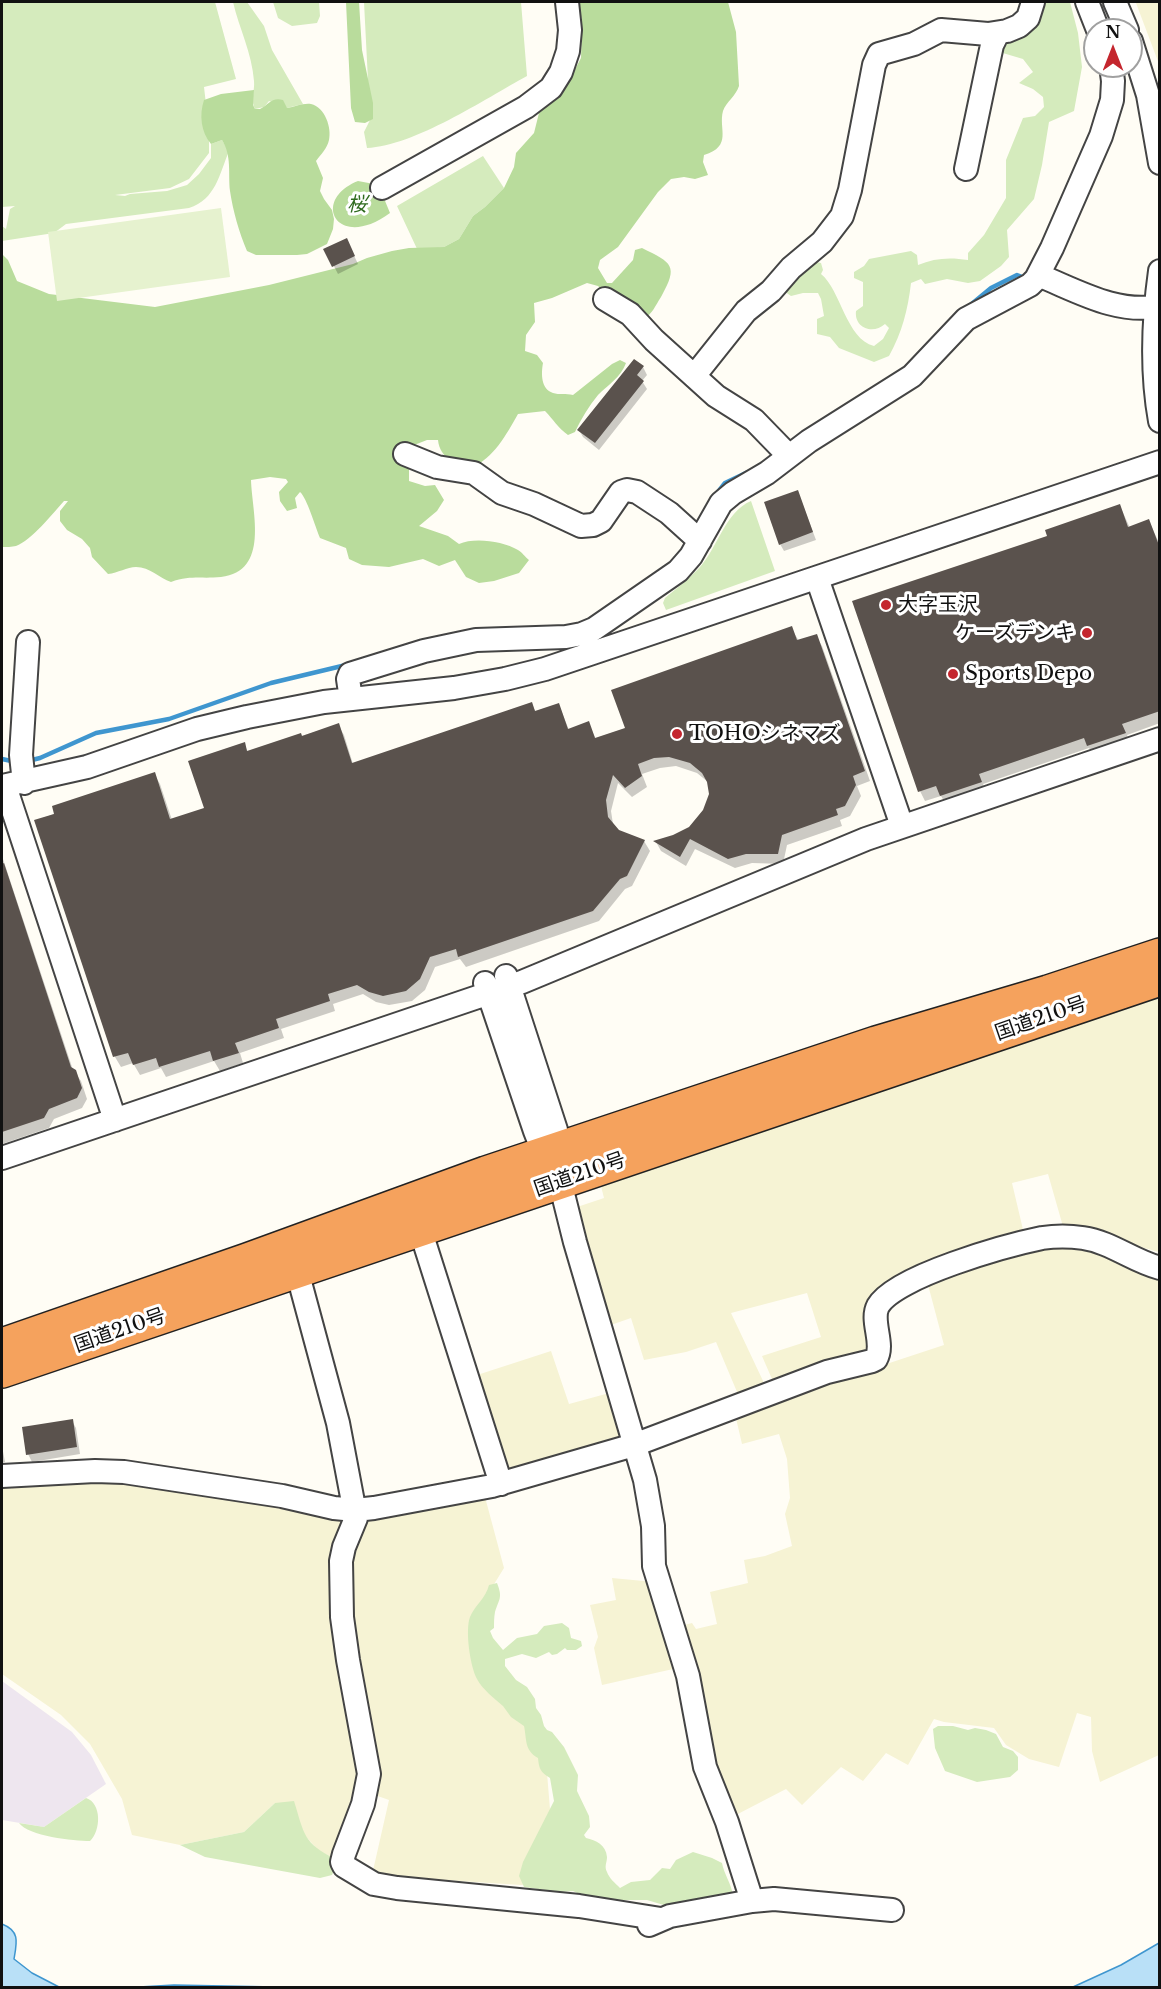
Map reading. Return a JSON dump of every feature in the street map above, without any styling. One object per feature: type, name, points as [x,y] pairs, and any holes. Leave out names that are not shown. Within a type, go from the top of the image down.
[{"type":"highway","name":"国道210号","points":[[2,1345],[552,1151],[876,1043],[1160,955]]},
{"type":"highway","name":"国道210号","points":[[2,1371],[1160,979]]},
{"type":"street","points":[[382,188],[526,107],[551,88],[561,72],[568,51],[570,30],[567,2]]},
{"type":"street","points":[[695,375],[746,311],[771,291],[791,267],[822,242],[842,216],[850,190],[874,65],[879,54],[914,44],[941,30],[998,33],[1019,26],[1029,18],[1033,2]]},
{"type":"street","points":[[1087,2],[1093,18]]},
{"type":"street","points":[[1115,2],[1122,18]]},
{"type":"street","points":[[966,169],[992,45],[998,33]]},
{"type":"street","points":[[351,699],[348,679],[352,672],[424,651],[476,640],[566,637],[594,629],[678,571],[691,556],[726,498],[767,474],[809,441],[912,376],[961,323],[972,315],[1030,285],[1038,275],[1071,207],[1108,116],[1113,92],[1112,78]]},
{"type":"street","points":[[1143,78],[1160,163]]},
{"type":"street","points":[[1160,271],[1154,372],[1160,421]]},
{"type":"street","points":[[1038,275],[1106,303],[1135,308],[1157,307]]},
{"type":"street","points":[[605,299],[630,314],[654,340],[721,399],[754,420],[789,456]]},
{"type":"street","points":[[405,454],[427,465],[474,474],[502,493],[534,504],[581,526],[593,525],[601,521],[621,492],[627,490],[637,492],[662,508],[700,541]]},
{"type":"street","points":[[13,774],[87,767],[218,723],[306,705],[436,691],[505,679],[545,669],[1160,462]]},
{"type":"street","points":[[818,578],[901,822]]},
{"type":"street","points":[[636,601],[648,635]]},
{"type":"street","points":[[28,642],[13,774],[113,1114]]},
{"type":"street","points":[[2,1158],[113,1114],[497,984],[817,858],[901,822],[1160,729]]},
{"type":"street","points":[[901,822],[1160,739]]},
{"type":"street","points":[[497,984],[552,1151],[645,1480],[651,1514],[654,1566],[688,1676],[705,1767],[727,1822],[752,1901]]},
{"type":"street","points":[[2,1145],[113,1114]]},
{"type":"street","points":[[420,1229],[501,1484]]},
{"type":"street","points":[[2,1476],[124,1472],[282,1496],[354,1510],[411,1503],[501,1484],[634,1445],[826,1372],[876,1359],[879,1352],[877,1309],[881,1302],[904,1286],[942,1267],[1024,1243],[1055,1237],[1093,1240],[1160,1268]]},
{"type":"street","points":[[297,1271],[338,1423],[355,1522],[344,1547],[341,1561],[342,1617],[369,1774],[363,1803],[344,1854],[342,1862],[344,1866],[374,1884],[579,1906],[654,1922],[752,1901],[774,1899],[892,1910]]},
{"type":"shaded area","points":[[1159,2],[1159,64],[1143,18],[1136,3]]},
{"type":"shaded area","points":[[1159,998],[1159,1252],[1082,1231],[1064,1230],[1048,1174],[1012,1183],[1025,1238],[892,1284],[874,1347],[863,1359],[775,1386],[762,1356],[821,1337],[807,1293],[731,1313],[764,1383],[764,1391],[740,1399],[716,1342],[686,1352],[644,1360],[631,1318],[605,1327],[579,1240],[583,1227],[577,1207],[604,1198],[601,1186]]},
{"type":"shaded area","points":[[1071,1243],[1159,1272],[1159,1755],[1100,1782],[1092,1751],[1091,1717],[1077,1713],[1059,1767],[1029,1759],[1006,1745],[994,1728],[934,1719],[908,1765],[886,1753],[863,1781],[841,1767],[802,1805],[786,1789],[734,1816],[711,1768],[677,1627],[692,1623],[696,1629],[717,1624],[710,1592],[748,1583],[744,1560],[765,1556],[792,1546],[785,1514],[790,1498],[787,1459],[779,1434],[742,1444],[735,1414],[944,1345],[927,1281],[1015,1253]]},
{"type":"shaded area","points":[[551,1351],[569,1404],[613,1392],[626,1439],[507,1476],[471,1377]]},
{"type":"shaded area","points":[[88,1477],[345,1514],[340,1543],[363,1771],[336,1859],[319,1851],[275,1803],[244,1832],[180,1845],[132,1835],[122,1799],[90,1744],[61,1715],[2,1674],[2,1483]]},
{"type":"shaded area","points":[[485,1497],[504,1568],[475,1615],[547,1773],[556,1882],[521,1885],[445,1880],[402,1880],[372,1875],[389,1800],[372,1794],[346,1568],[364,1519]]},
{"type":"shaded area","points":[[612,1578],[654,1582],[682,1667],[602,1685],[594,1648],[598,1637],[590,1605],[616,1600]]},
{"type":"shaded area","points":[[2,1681],[72,1732],[91,1755],[106,1784],[44,1827],[2,1820]]},
{"type":"green space","points":[[2,2],[215,2],[236,79],[204,87],[209,153],[189,179],[170,188],[115,195],[167,191],[187,185],[211,158],[211,144],[222,140],[229,151],[215,185],[205,199],[189,208],[66,224],[54,233],[2,241],[2,226],[6,229],[10,209],[15,206],[2,207]]},
{"type":"green space","points":[[233,2],[247,2],[264,26],[272,50],[303,104],[287,108],[269,101],[264,107],[255,109],[251,60]]},
{"type":"green space","points":[[273,2],[319,2],[320,16],[317,23],[292,26],[278,18]]},
{"type":"green space","points":[[346,2],[359,2],[362,50],[373,103],[373,119],[365,123],[355,122],[351,108]]},
{"type":"green space","points":[[364,2],[521,2],[527,76],[427,130],[386,145],[367,148],[364,132],[370,120]]},
{"type":"green space","points":[[579,2],[728,2],[736,32],[739,86],[723,111],[721,142],[713,151],[704,155],[703,162],[708,175],[695,179],[684,177],[671,179],[658,192],[618,247],[600,260],[598,268],[607,283],[612,283],[633,260],[635,250],[642,248],[660,257],[670,266],[667,286],[650,314],[644,319],[616,302],[598,286],[587,283],[534,303],[535,322],[526,335],[525,351],[537,355],[543,363],[543,381],[549,391],[555,394],[573,395],[612,364],[620,360],[626,363],[618,377],[595,399],[575,432],[568,435],[545,411],[518,414],[493,452],[471,468],[445,456],[438,440],[427,440],[399,451],[409,463],[409,481],[425,486],[435,485],[444,500],[437,511],[419,526],[448,536],[459,544],[480,540],[512,547],[529,560],[519,573],[479,583],[466,577],[455,560],[439,566],[423,559],[389,567],[362,565],[349,559],[346,548],[320,538],[300,492],[295,498],[297,508],[287,511],[280,501],[279,492],[288,482],[286,479],[270,477],[251,480],[255,524],[252,552],[246,564],[236,572],[221,577],[190,578],[171,582],[146,569],[136,567],[108,574],[92,557],[90,548],[82,539],[67,530],[60,521],[60,511],[68,501],[64,501],[28,539],[14,546],[2,547],[2,254],[8,260],[17,281],[49,294],[155,307],[269,285],[353,264],[392,251],[444,247],[459,239],[473,216],[504,188],[514,167],[516,153],[534,133],[539,113],[570,79],[581,58],[582,23]]},
{"type":"green space","points":[[1027,2],[1070,2],[1078,33],[1082,67],[1074,111],[1049,122],[1034,199],[1007,230],[1009,257],[1001,266],[980,281],[968,283],[947,279],[925,284],[921,279],[911,283],[904,321],[889,356],[874,362],[839,348],[830,337],[817,334],[817,319],[824,316],[818,293],[791,296],[781,289],[809,260],[821,263],[823,270],[821,274],[834,291],[850,324],[865,342],[874,346],[883,339],[889,328],[885,324],[870,329],[858,322],[856,311],[863,306],[863,282],[854,278],[854,272],[864,266],[869,259],[911,251],[917,255],[918,265],[942,259],[968,260],[968,253],[984,235],[1006,198],[1006,160],[1023,118],[1035,116],[1044,107],[1043,97],[1033,89],[1019,83],[1033,72],[1023,59],[996,51]]},
{"type":"green space","points":[[254,90],[255,109],[260,109],[276,100],[283,100],[287,108],[311,104],[320,109],[328,124],[330,135],[328,143],[316,161],[323,178],[320,191],[332,210],[333,229],[327,244],[307,254],[256,255],[247,251],[233,206],[225,146],[222,140],[211,144],[203,129],[201,117],[204,100],[221,94]]},
{"type":"green space","points":[[483,156],[504,188],[473,216],[459,239],[444,247],[418,251],[397,206]]},
{"type":"green space","name":"桜","points":[[358,181],[374,184],[383,196],[390,213],[371,224],[356,227],[344,225],[336,219],[333,210],[335,200],[343,189]]},
{"type":"green space","points":[[221,208],[230,277],[57,301],[48,232]]},
{"type":"green space","points":[[751,501],[775,571],[666,610],[663,603],[665,598],[700,567],[728,521],[742,506]]},
{"type":"green space","points":[[497,1583],[500,1598],[495,1612],[494,1628],[490,1631],[503,1650],[517,1638],[537,1634],[544,1626],[562,1623],[569,1628],[571,1638],[581,1641],[582,1646],[576,1650],[565,1648],[557,1654],[552,1655],[549,1652],[536,1658],[522,1654],[505,1659],[505,1666],[516,1680],[527,1687],[535,1699],[536,1708],[544,1726],[564,1747],[578,1775],[577,1791],[589,1816],[590,1827],[584,1835],[605,1849],[606,1868],[611,1878],[620,1888],[631,1882],[650,1880],[662,1868],[670,1869],[676,1860],[693,1852],[722,1863],[733,1895],[667,1906],[647,1900],[602,1900],[588,1898],[573,1891],[559,1892],[524,1887],[519,1876],[523,1862],[554,1801],[550,1778],[542,1772],[538,1758],[528,1748],[524,1726],[511,1717],[482,1686],[472,1666],[468,1639],[470,1617],[489,1585]]},
{"type":"green space","points":[[938,1726],[953,1726],[968,1730],[975,1728],[996,1734],[1003,1747],[1013,1751],[1018,1757],[1018,1770],[1010,1777],[977,1782],[945,1771],[935,1748],[933,1729]]},
{"type":"green space","points":[[86,1798],[95,1805],[98,1818],[96,1831],[90,1841],[63,1839],[41,1834],[24,1828],[19,1823],[44,1827]]},
{"type":"green space","points":[[294,1801],[306,1836],[317,1848],[336,1859],[332,1875],[320,1878],[205,1857],[180,1845],[244,1832],[275,1803]]},
{"type":"water","points":[[2,1924],[12,1930],[16,1938],[14,1959],[32,1973],[59,1987],[2,1987]]},
{"type":"water","points":[[1159,1943],[1159,1987],[1073,1987],[1121,1965]]},
{"type":"water","points":[[174,1985],[276,1987],[139,1987]]},
{"type":"building","points":[[347,238],[355,256],[332,267],[323,249]]},
{"type":"building","points":[[634,359],[644,366],[637,375],[644,381],[595,443],[577,430]]},
{"type":"building","points":[[798,490],[813,532],[779,545],[764,502]]},
{"type":"building","points":[[1120,504],[1128,527],[1149,519],[1160,548],[1160,711],[1122,724],[1126,733],[1087,746],[1084,738],[979,774],[982,782],[940,796],[936,786],[918,792],[852,601],[1047,536],[1045,530]]},
{"type":"building","points":[[792,626],[797,640],[817,634],[865,771],[853,776],[856,785],[845,806],[836,809],[838,815],[782,835],[778,854],[746,854],[728,859],[690,839],[680,857],[653,841],[689,827],[703,810],[709,794],[707,782],[702,773],[690,763],[669,757],[654,758],[638,764],[642,776],[625,788],[613,775],[606,800],[608,817],[619,830],[645,840],[627,876],[620,879],[593,911],[458,957],[456,949],[430,957],[420,979],[406,991],[383,996],[357,985],[328,994],[330,1001],[276,1019],[279,1028],[235,1043],[239,1053],[213,1061],[210,1051],[159,1067],[156,1058],[133,1065],[128,1053],[113,1057],[34,820],[54,814],[52,806],[155,772],[170,819],[204,808],[188,761],[245,742],[247,751],[339,723],[352,763],[532,702],[535,711],[559,703],[568,729],[589,721],[595,738],[625,728],[611,690]]},
{"type":"building","points":[[4,863],[71,1067],[76,1070],[82,1088],[77,1098],[49,1109],[44,1118],[2,1132],[2,864]]},
{"type":"building","points":[[73,1419],[77,1447],[26,1455],[22,1427]]},
{"type":"waterway","points":[[968,307],[991,288],[1017,275],[1025,278]]},
{"type":"waterway","points":[[718,492],[725,483],[748,472]]},
{"type":"waterway","points":[[28,761],[96,733],[169,719],[271,683],[346,665]]},
{"type":"waterway","points":[[2,759],[16,762]]},
{"type":"place","name":"大字玉沢","points":[[886,605]]},
{"type":"place","name":"ケーズデンキ","points":[[1087,633]]},
{"type":"place","name":"Sports Depo","points":[[953,674]]},
{"type":"place","name":"TOHOシネマズ","points":[[677,734]]}]
